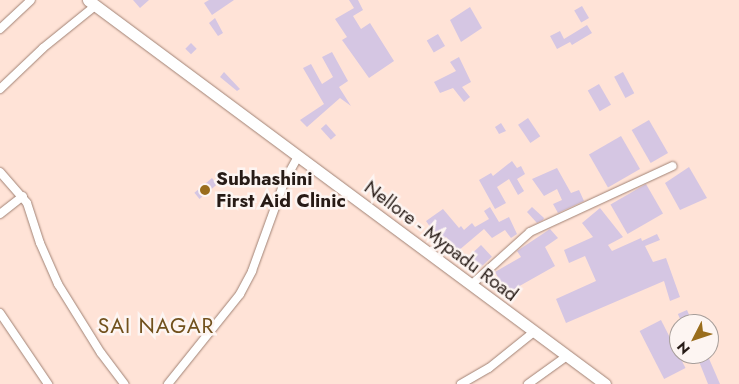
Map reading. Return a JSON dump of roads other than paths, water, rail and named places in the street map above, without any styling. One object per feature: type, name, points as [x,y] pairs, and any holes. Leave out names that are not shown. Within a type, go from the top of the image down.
[{"type":"main road","name":"Nellore - Mypadu Road","points":[[92,3],[602,383]]},
{"type":"street","points":[[0,29],[31,0]]},
{"type":"street","points":[[0,89],[92,3]]},
{"type":"street","points":[[168,384],[240,294],[252,271],[285,180],[298,157]]},
{"type":"street","points":[[471,285],[530,232],[673,166]]},
{"type":"street","points":[[0,172],[23,196],[36,222],[40,243],[58,284],[101,353],[124,384]]},
{"type":"street","points":[[0,214],[23,196]]},
{"type":"street","points":[[0,313],[48,384]]},
{"type":"street","points":[[461,384],[489,368],[534,332]]},
{"type":"street","points":[[528,384],[567,356]]},
{"type":"place","name":"Subhashini First Aid Clinic","points":[[205,190]]},
{"type":"district","name":"SAI NAGAR","points":[[156,326]]}]
